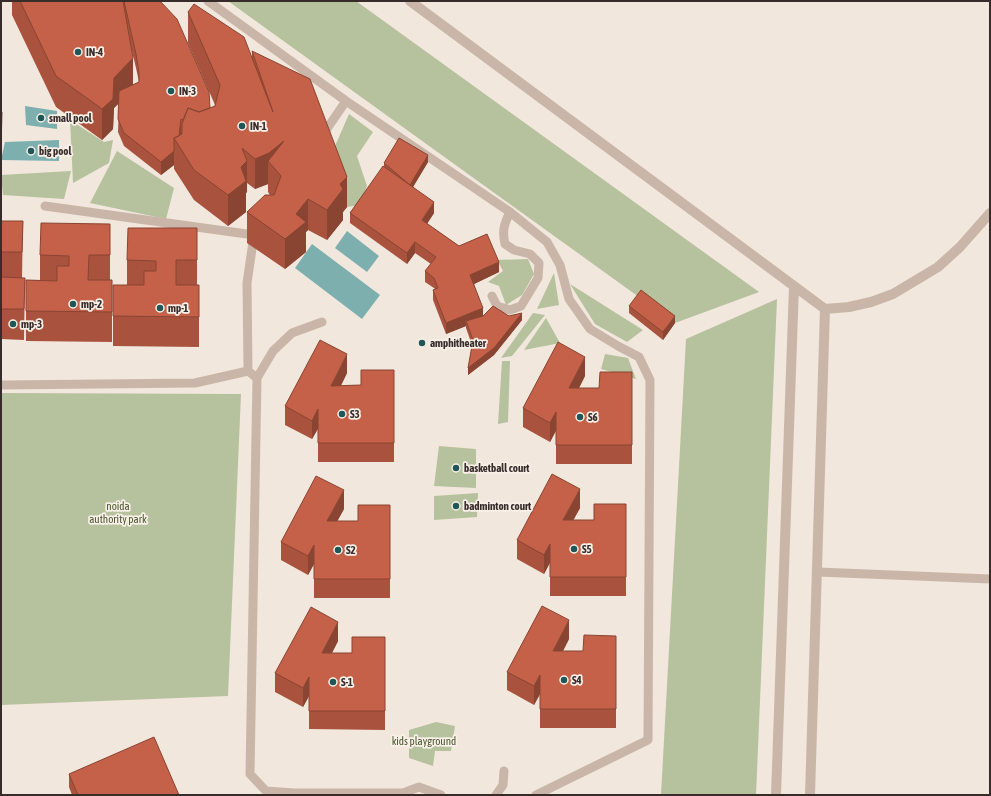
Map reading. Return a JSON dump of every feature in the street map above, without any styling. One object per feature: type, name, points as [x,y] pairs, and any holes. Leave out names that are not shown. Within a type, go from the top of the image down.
[{"type":"street","points":[[410,1],[825,309],[849,307],[871,302],[893,294],[938,267],[960,247],[990,213]]},
{"type":"street","points":[[776,795],[794,286]]},
{"type":"street","points":[[810,795],[825,309]]},
{"type":"lane","points":[[208,1],[346,100],[510,212],[547,242],[560,265],[569,299],[590,329],[639,357],[650,380],[648,740],[536,795]]},
{"type":"lane","points":[[315,145],[346,100]]},
{"type":"lane","points":[[45,206],[256,231],[247,283],[248,371]]},
{"type":"lane","points":[[492,296],[497,306],[510,310],[521,306],[538,278],[539,263],[530,254],[514,250],[505,244],[502,233],[506,219],[510,212]]},
{"type":"lane","points":[[322,322],[292,333],[273,351],[257,378],[250,774],[266,791],[294,793],[403,794],[419,787],[439,795]]},
{"type":"lane","points":[[248,371],[257,378]]},
{"type":"lane","points":[[1,385],[195,383],[248,371]]},
{"type":"lane","points":[[818,572],[990,579]]},
{"type":"lane","points":[[496,795],[504,785],[504,771]]},
{"type":"green space","points":[[228,1],[356,1],[759,292],[675,323]]},
{"type":"green space","points":[[349,114],[373,132],[357,156],[367,186],[360,205],[347,207],[332,153]]},
{"type":"green space","points":[[70,120],[104,142],[113,140],[109,163],[73,183]]},
{"type":"green space","points":[[117,151],[174,188],[166,219],[90,203]]},
{"type":"green space","points":[[71,171],[64,199],[3,195],[1,175]]},
{"type":"green space","points":[[528,259],[534,274],[522,295],[506,305],[499,286],[488,282],[503,271],[497,260]]},
{"type":"green space","points":[[554,273],[559,305],[537,309]]},
{"type":"green space","points":[[570,284],[643,330],[627,342],[595,324]]},
{"type":"green space","points":[[777,299],[756,795],[661,795],[686,339]]},
{"type":"green space","points":[[533,313],[545,315],[512,356],[501,358]]},
{"type":"green space","points":[[546,318],[560,343],[524,350]]},
{"type":"green space","points":[[605,354],[628,358],[636,379],[601,369]]},
{"type":"green space","points":[[502,361],[510,361],[508,422],[498,424]]},
{"type":"green space","name":"noida authority park","points":[[1,393],[241,394],[228,696],[1,705]]},
{"type":"green space","name":"basketball court","points":[[439,446],[476,449],[476,488],[434,486]]},
{"type":"green space","name":"badminton court","points":[[478,493],[477,517],[434,520],[434,496]]},
{"type":"green space","name":"kids playground","points":[[436,722],[455,726],[451,751],[435,751],[433,766],[409,758],[409,730]]},
{"type":"water","name":"small pool","points":[[25,106],[57,111],[57,129],[26,125]]},
{"type":"water","name":"big pool","points":[[59,140],[59,161],[1,160],[5,142]]},
{"type":"water","points":[[347,231],[379,256],[367,272],[335,248]]},
{"type":"water","points":[[312,244],[380,295],[362,319],[295,268]]},
{"type":"building","name":"IN-4","points":[[20,1],[123,1],[133,58],[114,78],[113,99],[102,109],[56,76]]},
{"type":"building","name":"IN-3","points":[[124,1],[160,1],[177,19],[209,92],[210,108],[199,112],[188,108],[183,120],[181,119],[179,136],[174,138],[174,151],[161,162],[124,133],[118,119],[119,91],[139,82],[136,54]]},
{"type":"building","points":[[194,4],[244,37],[273,112],[252,51],[310,79],[347,177],[340,184],[343,189],[327,210],[308,199],[296,214],[306,222],[285,239],[247,212],[265,195],[274,195],[281,176],[268,161],[284,141],[269,153],[255,159],[242,148],[247,161],[241,167],[246,181],[228,195],[194,170],[174,138],[182,134],[182,124],[188,108],[199,112],[215,106],[220,85],[188,12]]},
{"type":"building","points":[[1,112],[2,112],[1,149]]},
{"type":"building","points":[[399,138],[428,155],[410,185],[384,163]]},
{"type":"building","points":[[383,166],[434,202],[422,220],[459,246],[487,234],[499,262],[470,275],[483,308],[446,323],[433,290],[438,288],[434,278],[425,271],[436,257],[415,242],[407,253],[350,213]]},
{"type":"building","points":[[1,221],[23,221],[22,252],[1,252]]},
{"type":"building","points":[[41,223],[110,224],[110,255],[89,255],[88,280],[112,280],[112,312],[26,311],[26,280],[57,281],[57,266],[69,266],[69,256],[40,255]]},
{"type":"building","points":[[128,228],[197,228],[197,260],[176,260],[176,285],[199,285],[199,317],[113,316],[113,285],[144,285],[144,271],[156,271],[156,261],[127,260]]},
{"type":"building","points":[[1,277],[25,278],[24,309],[1,309]]},
{"type":"building","points":[[641,290],[675,316],[663,332],[629,306]]},
{"type":"building","points":[[493,306],[509,316],[522,313],[494,348],[468,368],[473,340],[466,321],[483,316]]},
{"type":"building","name":"S3","points":[[320,340],[347,354],[331,386],[361,385],[361,370],[394,370],[394,443],[318,443],[318,409],[312,421],[285,406]]},
{"type":"building","name":"S6","points":[[558,342],[585,357],[569,388],[599,388],[600,372],[632,372],[632,445],[556,445],[556,412],[550,423],[523,408]]},
{"type":"building","name":"S5","points":[[552,474],[580,489],[563,520],[594,520],[594,504],[626,504],[626,577],[550,577],[550,544],[544,555],[517,540]]},
{"type":"building","name":"S2","points":[[316,476],[344,490],[327,521],[358,521],[358,505],[390,505],[390,579],[314,579],[314,545],[308,556],[281,542]]},
{"type":"building","name":"S4","points":[[542,606],[569,620],[553,651],[583,651],[584,635],[616,636],[616,709],[540,709],[540,675],[534,686],[507,672]]},
{"type":"building","name":"S-1","points":[[311,607],[338,622],[322,653],[352,653],[352,637],[385,637],[385,711],[309,711],[309,677],[303,688],[275,673]]},
{"type":"building","points":[[154,737],[179,795],[78,795],[69,774]]},
{"type":"place","name":"IN-4","points":[[78,52]]},
{"type":"place","name":"IN-3","points":[[171,91]]},
{"type":"place","name":"small pool","points":[[41,118]]},
{"type":"place","name":"IN-1","points":[[242,126]]},
{"type":"place","name":"big pool","points":[[31,151]]},
{"type":"place","name":"mp-2","points":[[73,304]]},
{"type":"place","name":"mp-1","points":[[160,308]]},
{"type":"place","name":"mp-3","points":[[13,324]]},
{"type":"place","name":"amphitheater","points":[[422,343]]},
{"type":"place","name":"S3","points":[[342,414]]},
{"type":"place","name":"S6","points":[[580,417]]},
{"type":"place","name":"basketball court","points":[[456,468]]},
{"type":"place","name":"badminton court","points":[[456,506]]},
{"type":"place","name":"S5","points":[[574,549]]},
{"type":"place","name":"S2","points":[[338,550]]},
{"type":"place","name":"S4","points":[[564,680]]},
{"type":"place","name":"S-1","points":[[333,682]]}]
